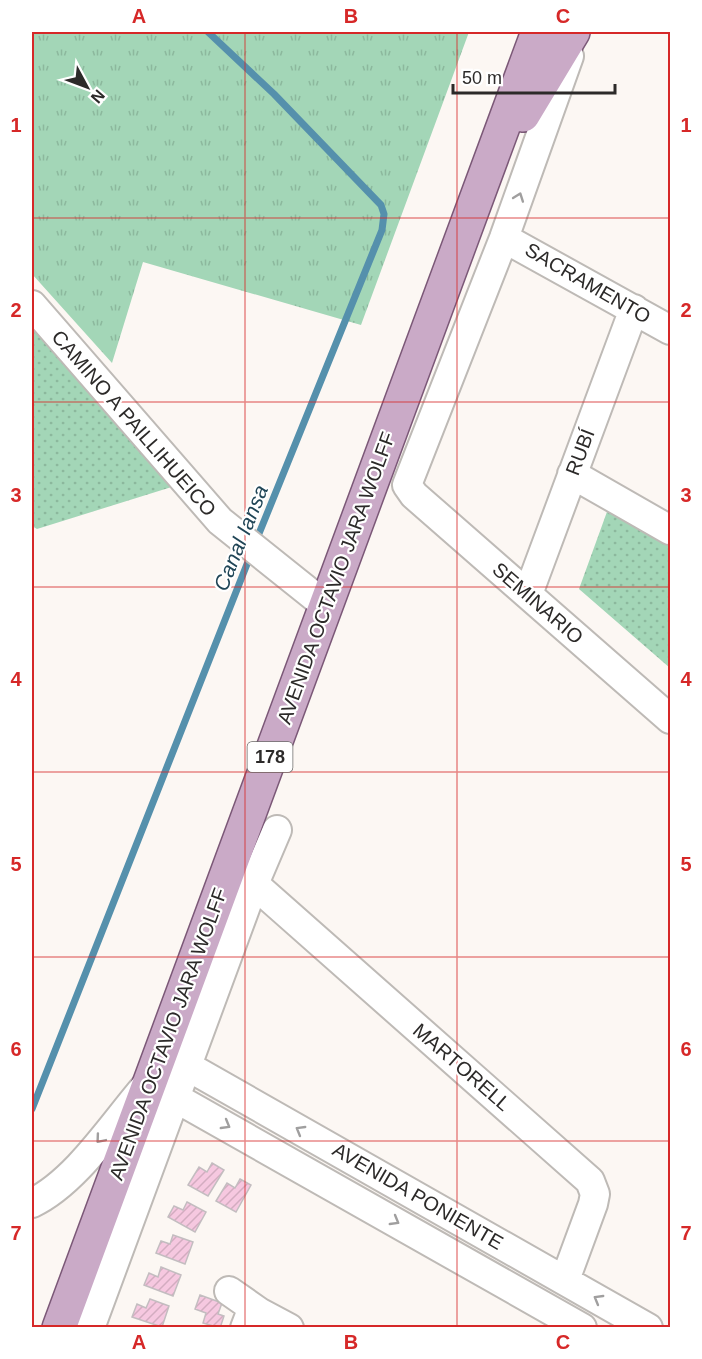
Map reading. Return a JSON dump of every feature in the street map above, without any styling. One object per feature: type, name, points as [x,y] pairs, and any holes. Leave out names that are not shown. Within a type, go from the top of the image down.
[{"type":"main road","name":"AVENIDA OCTAVIO JARA WOLFF","points":[[59,1328],[163,1088],[325,605],[538,32]]},
{"type":"main road","points":[[480,186],[573,32]]},
{"type":"street","name":"AVENIDA OCTAVIO JARA WOLFF","points":[[407,485],[504,238],[578,32]]},
{"type":"street","name":"SACRAMENTO","points":[[504,238],[670,330]]},
{"type":"street","name":"CAMINO A PAILLIHUEICO","points":[[32,305],[220,521],[273,561],[325,605]]},
{"type":"street","name":"RUBÍ","points":[[528,594],[634,309]]},
{"type":"street","points":[[572,474],[670,531]]},
{"type":"street","name":"SEMINARIO","points":[[407,485],[414,495],[670,719]]},
{"type":"street","name":"AVENIDA OCTAVIO JARA WOLFF","points":[[90,1328],[163,1088],[187,1066],[254,884],[277,830]]},
{"type":"street","name":"MARTORELL","points":[[254,884],[590,1181],[595,1194],[593,1204],[565,1280]]},
{"type":"street","name":"AVENIDA PONIENTE","points":[[187,1066],[648,1328]]},
{"type":"street","points":[[32,1203],[50,1193],[163,1088]]},
{"type":"street","name":"AVENIDA PONIENTE","points":[[163,1088],[582,1328]]},
{"type":"street","points":[[229,1291],[252,1319],[289,1328]]},
{"type":"green space","points":[[32,32],[469,32],[361,325],[143,262],[112,363],[32,274]]},
{"type":"green space","points":[[32,319],[178,485],[37,529],[32,526]]},
{"type":"green space","points":[[608,509],[670,544],[670,668],[579,589]]},
{"type":"building","points":[[212,1163],[224,1170],[208,1196],[188,1185],[199,1167],[207,1172]]},
{"type":"building","points":[[240,1179],[251,1185],[236,1212],[216,1201],[227,1183],[235,1188]]},
{"type":"building","points":[[187,1202],[206,1212],[195,1232],[168,1217],[174,1206],[183,1210]]},
{"type":"building","points":[[173,1235],[193,1242],[185,1264],[156,1253],[161,1241],[170,1244]]},
{"type":"building","points":[[161,1267],[181,1275],[173,1296],[144,1285],[149,1273],[158,1277]]},
{"type":"building","points":[[200,1295],[222,1303],[218,1314],[224,1316],[220,1328],[203,1323],[206,1313],[195,1309]]},
{"type":"building","points":[[150,1299],[169,1306],[162,1327],[132,1317],[137,1304],[146,1308]]},
{"type":"waterway","name":"Canal Iansa","points":[[208,32],[274,94],[381,205],[384,214],[382,230],[256,541]]},
{"type":"waterway","name":"Canal Iansa","points":[[32,1109],[251,554]]}]
